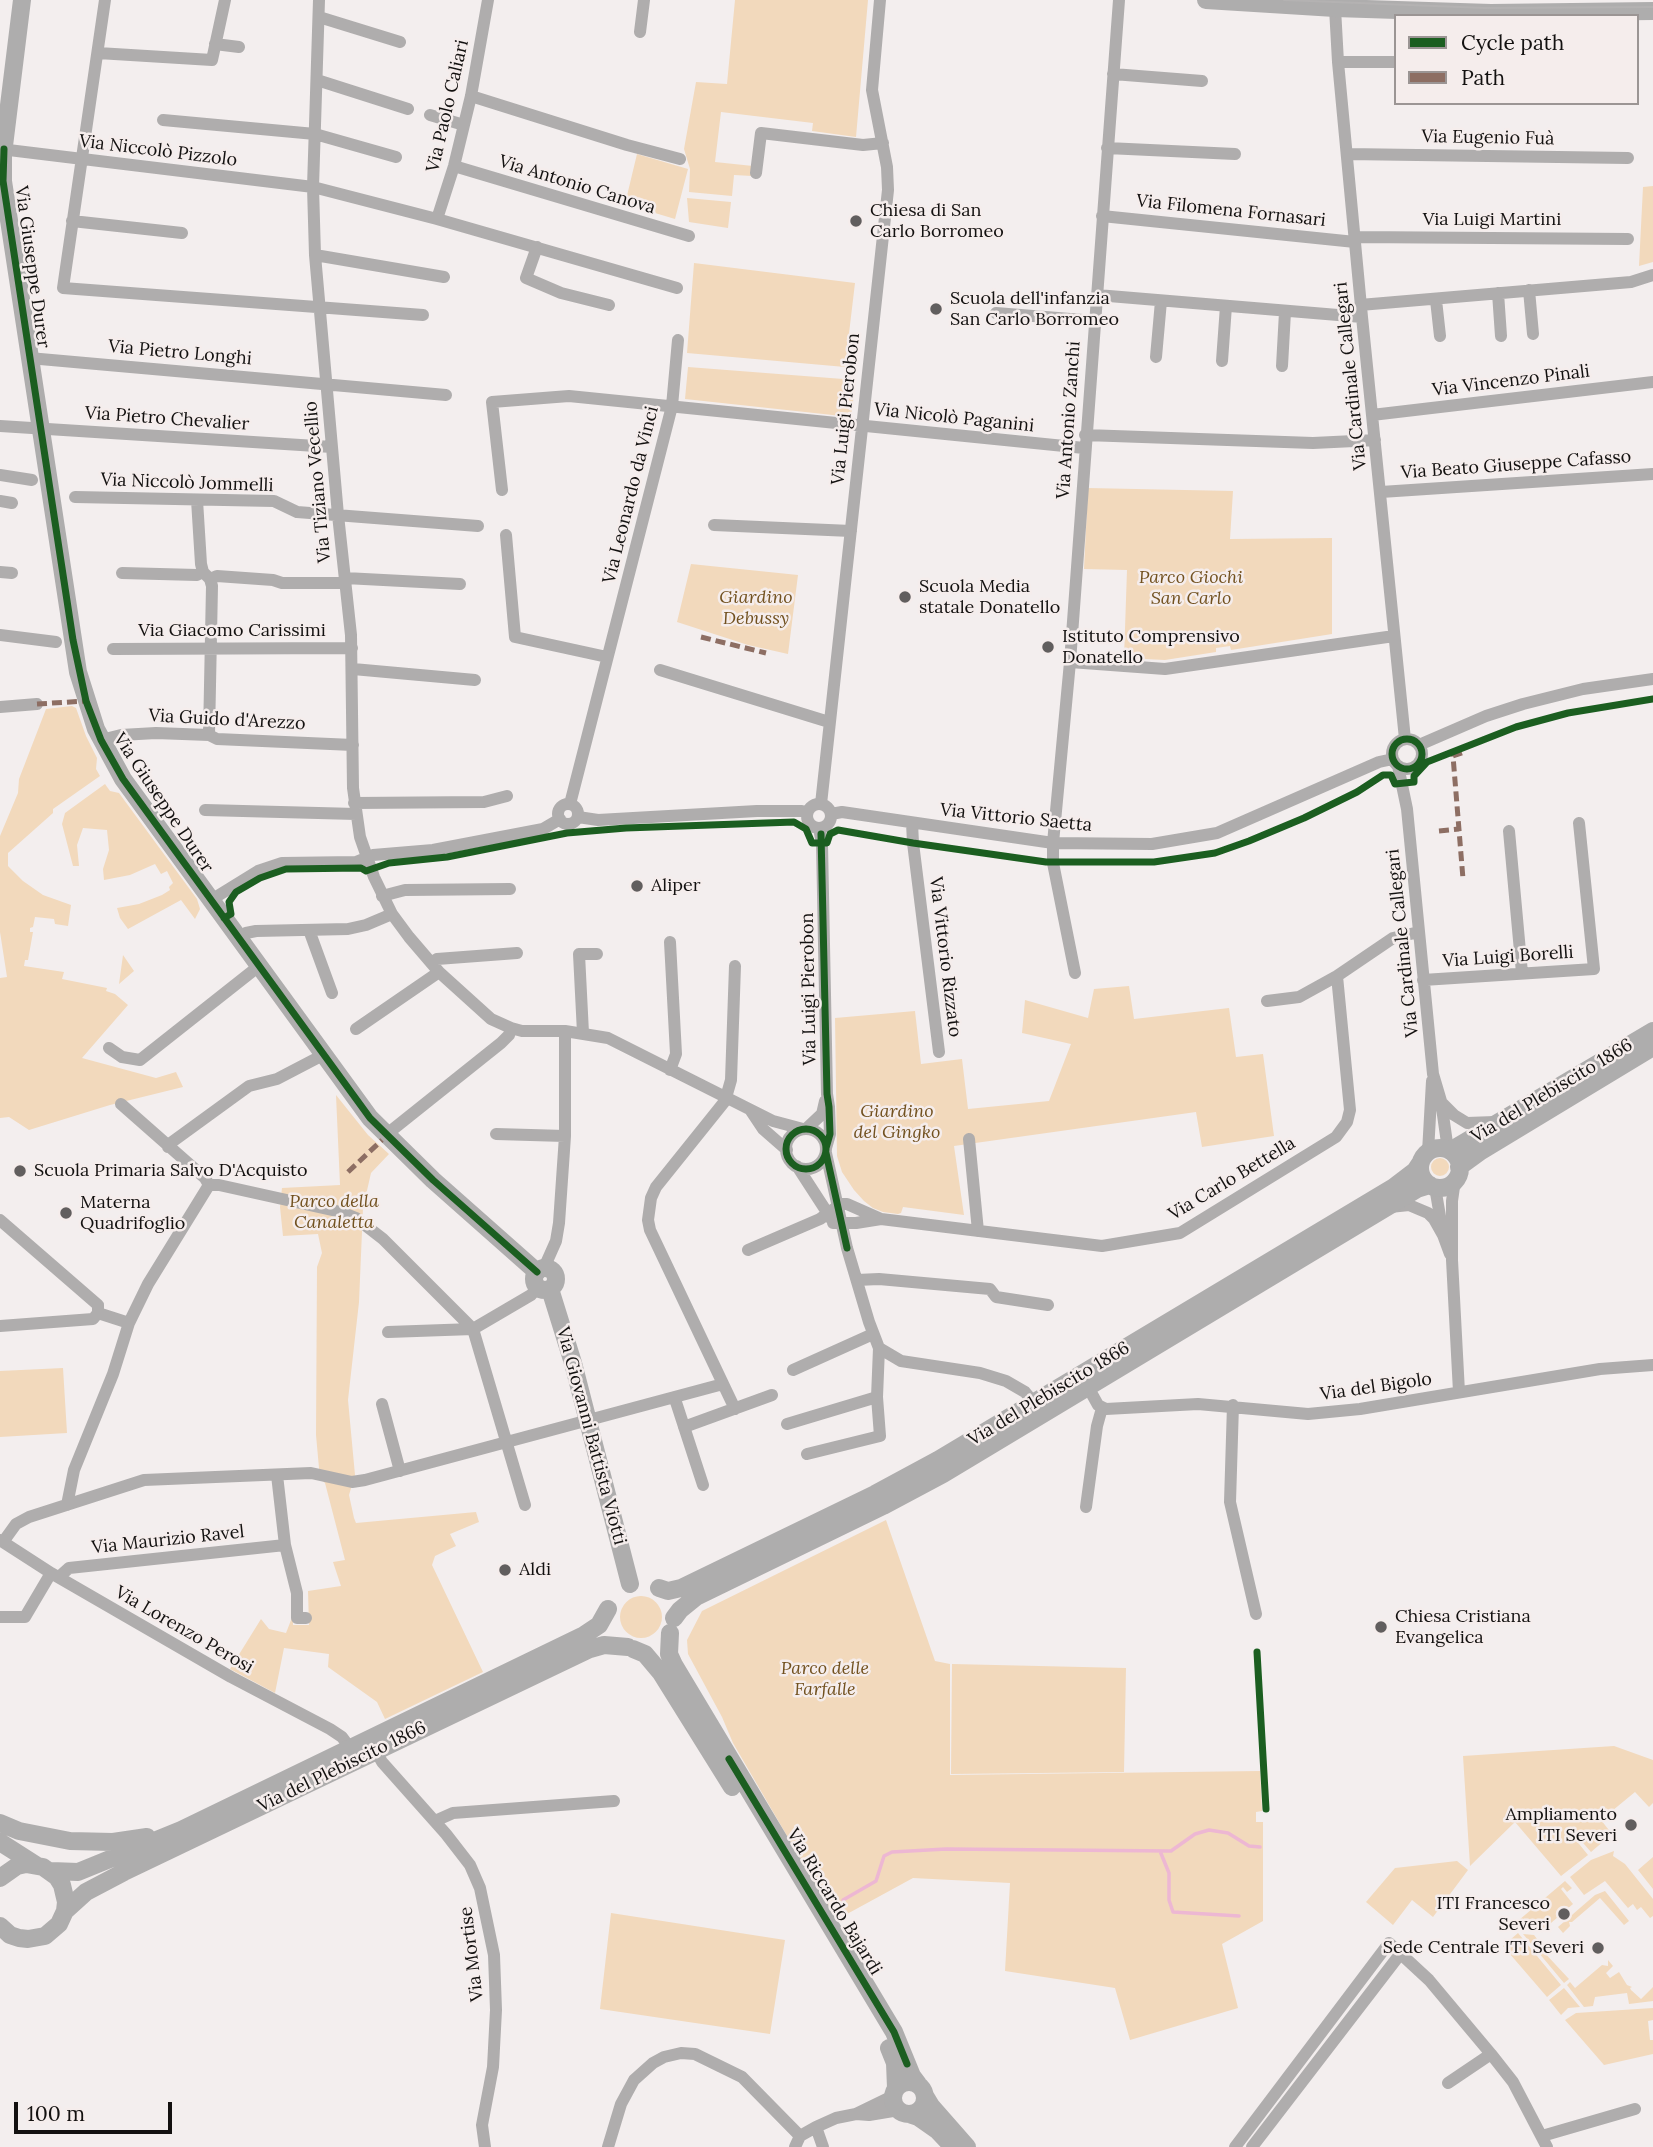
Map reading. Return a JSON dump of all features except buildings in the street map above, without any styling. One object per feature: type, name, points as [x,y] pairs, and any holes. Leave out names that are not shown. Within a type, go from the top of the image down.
[{"type":"main road","name":"Via Giuseppe Durer","points":[[22,0],[2,149],[3,181],[78,672],[101,740],[123,779],[356,1100],[433,1180],[542,1279]]},
{"type":"main road","points":[[1206,0],[1335,8],[1491,13],[1653,11]]},
{"type":"main road","name":"Via del Plebiscito 1866","points":[[1449,1150],[1653,1031]]},
{"type":"main road","name":"Via del Plebiscito 1866","points":[[1457,1173],[1481,1151],[1653,1048]]},
{"type":"main road","points":[[1437,1148],[1449,1150],[1458,1160],[1457,1173],[1444,1187],[1433,1186],[1422,1175],[1424,1157],[1437,1148]]},
{"type":"main road","name":"Via del Plebiscito 1866","points":[[659,1588],[668,1591],[681,1588],[875,1494],[1034,1403],[1394,1187],[1415,1171],[1424,1157]]},
{"type":"main road","name":"Via del Plebiscito 1866","points":[[672,1626],[680,1610],[696,1597],[915,1489],[1417,1189],[1433,1186]]},
{"type":"main road","name":"Via Giovanni Battista Viotti","points":[[542,1279],[573,1363],[630,1584]]},
{"type":"main road","points":[[645,1583],[659,1588],[667,1596],[673,1606],[672,1626],[665,1640],[650,1649],[631,1648],[614,1636],[609,1628],[608,1609],[616,1593],[630,1584],[645,1583]]},
{"type":"main road","name":"Via del Plebiscito 1866","points":[[0,1878],[17,1866],[78,1872],[181,1830],[593,1631],[608,1609]]},
{"type":"main road","name":"Via Riccardo Bajardi","points":[[672,1626],[669,1654],[674,1665],[894,2032],[912,2076],[931,2106],[967,2147]]},
{"type":"main road","name":"Via del Plebiscito 1866","points":[[4,1932],[28,1939],[45,1936],[59,1924],[65,1911],[86,1892],[124,1872],[590,1649],[604,1645],[631,1648]]},
{"type":"main road","name":"Via Riccardo Bajardi","points":[[631,1648],[645,1654],[661,1673],[885,2041],[895,2063],[899,2102]]},
{"type":"main road","points":[[0,1823],[19,1831],[69,1841],[113,1842],[181,1830]]},
{"type":"main road","points":[[0,1842],[43,1868],[62,1885],[66,1893],[65,1911]]},
{"type":"main road","points":[[906,2082],[921,2090],[921,2108],[899,2102],[906,2082]]},
{"type":"main road","points":[[899,2102],[938,2131],[953,2147]]},
{"type":"street","points":[[105,0],[63,288],[319,305],[424,315]]},
{"type":"street","points":[[98,53],[212,60],[225,0]]},
{"type":"street","name":"Via Tiziano Vecellio","points":[[319,0],[313,187],[315,255],[352,648],[355,809],[367,858],[382,896],[392,914],[435,967],[491,1018],[511,1028],[533,1032],[565,1031],[608,1038],[773,1121],[805,1129]]},
{"type":"street","name":"Via Paolo Caliari","points":[[437,219],[454,166],[471,96],[488,0]]},
{"type":"street","points":[[640,32],[644,0]]},
{"type":"street","name":"Via Luigi Pierobon","points":[[821,804],[888,190],[883,143],[872,90],[880,0]]},
{"type":"street","name":"Via Antonio Zanchi","points":[[1075,973],[1053,863],[1053,843],[1070,662],[1119,0]]},
{"type":"street","name":"Via Cardinale Callegari","points":[[1335,8],[1361,311],[1405,739]]},
{"type":"street","points":[[319,18],[400,42]]},
{"type":"street","points":[[215,44],[239,47]]},
{"type":"street","points":[[1338,62],[1394,62]]},
{"type":"street","points":[[1113,74],[1202,81]]},
{"type":"street","points":[[317,80],[408,109]]},
{"type":"street","points":[[471,96],[680,159]]},
{"type":"street","points":[[430,115],[464,125]]},
{"type":"street","points":[[163,120],[315,134],[396,157]]},
{"type":"street","points":[[756,173],[761,133],[863,145],[883,143]]},
{"type":"street","points":[[1107,148],[1235,154]]},
{"type":"street","name":"Via Niccolò Pizzolo","points":[[2,149],[313,187],[437,219],[677,288]]},
{"type":"street","name":"Via Eugenio Fuà","points":[[1347,153],[1628,158]]},
{"type":"street","name":"Via Antonio Canova","points":[[454,166],[689,236]]},
{"type":"street","name":"Via Filomena Fornasari","points":[[1102,216],[1355,239]]},
{"type":"street","points":[[72,221],[182,233]]},
{"type":"street","name":"Via Luigi Martini","points":[[1355,239],[1628,239]]},
{"type":"street","points":[[537,247],[526,278],[561,293],[609,305]]},
{"type":"street","points":[[315,255],[444,277]]},
{"type":"street","points":[[1097,295],[1285,312],[1361,311],[1497,293],[1631,282],[1653,275]]},
{"type":"street","points":[[1530,290],[1533,334]]},
{"type":"street","points":[[1497,293],[1501,336]]},
{"type":"street","points":[[1436,300],[1440,336]]},
{"type":"street","points":[[1156,357],[1161,301]]},
{"type":"street","points":[[1222,360],[1226,306]]},
{"type":"street","points":[[1282,366],[1285,312]]},
{"type":"street","points":[[996,313],[1095,321]]},
{"type":"street","name":"Via Leonardo da Vinci","points":[[570,804],[673,406],[678,340]]},
{"type":"street","name":"Via Pietro Longhi","points":[[29,358],[328,384]]},
{"type":"street","name":"Via Vincenzo Pinali","points":[[1372,415],[1653,382]]},
{"type":"street","name":"Via Tiziano Vecellio","points":[[328,384],[446,395]]},
{"type":"street","name":"Via Nicolò Paganini","points":[[502,490],[492,402],[569,396],[862,426],[1085,441],[1313,443],[1375,440]]},
{"type":"street","name":"Via Pietro Chevalier","points":[[0,426],[332,447]]},
{"type":"street","name":"Via Beato Giuseppe Cafasso","points":[[1381,492],[1653,474]]},
{"type":"street","points":[[0,475],[32,480]]},
{"type":"street","name":"Via Niccolò Jommelli","points":[[75,497],[274,501],[297,512],[478,526]]},
{"type":"street","points":[[197,500],[201,564],[207,576],[211,648],[209,735]]},
{"type":"street","points":[[715,525],[851,531]]},
{"type":"street","points":[[506,535],[515,637],[607,657]]},
{"type":"street","points":[[122,573],[217,576],[282,583],[345,581]]},
{"type":"street","name":"Via Tiziano Vecellio","points":[[345,581],[460,584]]},
{"type":"street","points":[[0,635],[57,642]]},
{"type":"street","points":[[1070,662],[1165,669],[1394,636]]},
{"type":"street","name":"Via Giacomo Carissimi","points":[[113,649],[352,648]]},
{"type":"street","points":[[353,669],[475,680]]},
{"type":"street","points":[[660,670],[829,722]]},
{"type":"street","points":[[1412,769],[1405,769],[1395,762],[1394,746],[1405,739],[1419,745],[1486,716],[1523,704],[1583,690],[1653,679]]},
{"type":"street","points":[[0,707],[37,704]]},
{"type":"street","name":"Via Guido d'Arezzo","points":[[101,740],[132,733],[209,735],[217,739],[353,745]]},
{"type":"street","name":"Via Cardinale Callegari","points":[[1407,809],[1412,769],[1422,758],[1419,745]]},
{"type":"street","name":"Via Vittorio Saetta","points":[[831,814],[842,812],[1053,843],[1144,845],[1196,838],[1241,824],[1380,762],[1395,762]]},
{"type":"street","name":"Via Cardinale Callegari","points":[[1395,762],[1407,809],[1433,1074],[1431,1133],[1424,1157]]},
{"type":"street","points":[[205,810],[355,809],[484,802],[507,796]]},
{"type":"street","points":[[570,804],[577,809],[578,817],[568,824],[560,819],[558,813],[561,807],[570,804]]},
{"type":"street","points":[[821,804],[827,807],[831,814],[828,824],[819,828],[809,822],[807,813],[813,806],[821,804]]},
{"type":"street","points":[[578,817],[598,820],[757,811],[807,813]]},
{"type":"street","points":[[211,900],[236,883],[270,867],[304,862],[356,862],[373,855],[433,850],[542,829],[560,819]]},
{"type":"street","name":"Via Luigi Borelli","points":[[1423,980],[1594,969],[1579,823]]},
{"type":"street","name":"Via Vittorio Rizzato","points":[[912,824],[912,844],[939,1052]]},
{"type":"street","name":"Via Luigi Pierobon","points":[[819,828],[822,837],[830,1134],[826,1150]]},
{"type":"street","points":[[1508,831],[1522,973]]},
{"type":"street","points":[[382,896],[405,890],[510,889]]},
{"type":"street","points":[[239,939],[246,933],[256,931],[348,929],[392,914]]},
{"type":"street","points":[[309,930],[332,993]]},
{"type":"street","points":[[1267,1002],[1299,998],[1393,938],[1419,932]]},
{"type":"street","points":[[670,942],[676,1054],[670,1070]]},
{"type":"street","points":[[356,1029],[435,967],[437,959],[517,953]]},
{"type":"street","points":[[583,1033],[579,954],[597,954]]},
{"type":"street","points":[[109,1048],[122,1056],[140,1060],[259,966]]},
{"type":"street","points":[[735,966],[731,1080],[727,1096],[656,1187],[651,1198],[648,1220],[650,1230],[735,1409]]},
{"type":"street","name":"Via Carlo Bettella","points":[[835,1217],[881,1219],[1102,1246],[1180,1233],[1336,1136],[1347,1122],[1350,1110],[1337,976]]},
{"type":"street","points":[[387,1134],[501,1043],[509,1035],[511,1028]]},
{"type":"street","points":[[388,1332],[472,1329],[531,1295],[542,1279],[558,1235],[565,1136],[565,1031]]},
{"type":"street","points":[[168,1147],[249,1086],[277,1079],[323,1055]]},
{"type":"street","name":"Via Cardinale Callegari","points":[[1433,1074],[1441,1101],[1449,1150]]},
{"type":"street","name":"Via Luigi Pierobon","points":[[805,1129],[822,1114],[827,1094]]},
{"type":"street","points":[[1441,1101],[1454,1115],[1467,1123],[1502,1121]]},
{"type":"street","points":[[121,1104],[205,1178],[209,1185]]},
{"type":"street","name":"Via Tiziano Vecellio","points":[[748,1108],[763,1129],[787,1150]]},
{"type":"street","points":[[807,1454],[880,1436],[877,1397],[879,1348],[835,1217],[822,1136],[805,1129],[792,1135],[787,1150],[791,1161],[835,1217]]},
{"type":"street","points":[[496,1134],[565,1136]]},
{"type":"street","points":[[969,1139],[978,1231]]},
{"type":"street","points":[[797,1166],[807,1168],[817,1165],[826,1150]]},
{"type":"street","points":[[1457,1173],[1452,1201],[1452,1260],[1459,1391]]},
{"type":"street","points":[[209,1185],[341,1212],[356,1218],[369,1227],[472,1329],[525,1505]]},
{"type":"street","points":[[67,1505],[74,1470],[113,1374],[129,1323],[148,1284],[209,1185]]},
{"type":"street","points":[[1433,1186],[1443,1235],[1452,1260]]},
{"type":"street","name":"Via Carlo Bettella","points":[[835,1217],[847,1204],[881,1219]]},
{"type":"street","points":[[1386,1208],[1399,1205],[1422,1209],[1434,1219],[1443,1235]]},
{"type":"street","points":[[748,1250],[835,1217]]},
{"type":"street","points":[[0,1220],[98,1306],[98,1313],[93,1319],[0,1326]]},
{"type":"street","points":[[857,1280],[879,1279],[990,1289],[996,1297],[1048,1305]]},
{"type":"street","points":[[98,1313],[129,1323]]},
{"type":"street","points":[[793,1370],[873,1334]]},
{"type":"street","points":[[879,1348],[901,1361],[980,1373],[1006,1381],[1025,1392],[1034,1403]]},
{"type":"street","name":"Via del Bigolo","points":[[1102,1408],[1233,1405],[1308,1414],[1360,1409],[1600,1369],[1653,1365]]},
{"type":"street","points":[[2,1541],[16,1524],[29,1517],[145,1480],[311,1474],[352,1482],[675,1399],[723,1384]]},
{"type":"street","points":[[1086,1507],[1102,1408],[1088,1387]]},
{"type":"street","points":[[684,1427],[772,1395]]},
{"type":"street","points":[[787,1424],[877,1397]]},
{"type":"street","points":[[675,1399],[703,1485]]},
{"type":"street","points":[[382,1404],[400,1471]]},
{"type":"street","points":[[1233,1405],[1230,1502],[1256,1614]]},
{"type":"street","points":[[276,1475],[285,1545],[296,1592],[297,1618],[306,1618]]},
{"type":"street","name":"Via Lorenzo Perosi","points":[[2,1541],[55,1575],[258,1693],[330,1729],[342,1737],[350,1748]]},
{"type":"street","name":"Via Maurizio Ravel","points":[[55,1575],[69,1568],[285,1545]]},
{"type":"street","points":[[0,1617],[24,1617],[55,1575]]},
{"type":"street","name":"Via Mortise","points":[[376,1751],[382,1762],[470,1865],[480,1888],[494,1955],[496,2010],[494,2067],[482,2125],[485,2147]]},
{"type":"street","points":[[435,1821],[453,1813],[614,1801]]},
{"type":"street","points":[[1235,2147],[1389,1944],[1429,1980],[1491,2053],[1513,2082],[1545,2142],[1635,2109]]},
{"type":"street","points":[[1252,2147],[1401,1953]]},
{"type":"street","points":[[608,2147],[621,2104],[634,2080],[653,2063],[681,2053],[695,2054],[742,2077],[798,2141],[816,2127],[899,2102]]},
{"type":"street","points":[[1448,2083],[1491,2053]]},
{"type":"street","points":[[1300,2059],[1311,2069]]},
{"type":"street","points":[[816,2127],[822,2147]]},
{"type":"green space","points":[[735,0],[868,0],[856,137],[812,131],[813,123],[721,112],[715,162],[753,166],[752,176],[734,175],[732,196],[689,192],[690,169],[684,149],[696,82],[727,84]]},
{"type":"green space","points":[[637,154],[688,169],[675,219],[625,204]]},
{"type":"green space","points":[[1653,186],[1653,262],[1639,266],[1643,187]]},
{"type":"green space","points":[[687,198],[731,202],[728,228],[689,222]]},
{"type":"green space","points":[[694,263],[855,283],[845,367],[687,353]]},
{"type":"green space","points":[[688,367],[856,380],[851,417],[685,399]]},
{"type":"green space","name":"Parco Giochi San Carlo","points":[[1088,488],[1233,491],[1230,539],[1332,538],[1332,634],[1231,650],[1230,646],[1216,648],[1216,652],[1165,660],[1124,658],[1127,570],[1084,569]]},
{"type":"green space","name":"Giardino Debussy","points":[[691,564],[798,575],[788,654],[748,645],[677,622]]},
{"type":"green space","points":[[72,706],[76,708],[97,758],[96,769],[100,776],[53,809],[53,813],[8,853],[8,866],[23,881],[43,895],[71,905],[68,926],[55,924],[54,919],[35,917],[33,927],[30,928],[30,932],[33,932],[28,960],[25,960],[24,966],[64,972],[62,979],[107,988],[106,991],[115,994],[128,1005],[82,1058],[156,1078],[176,1072],[183,1087],[110,1105],[29,1130],[9,1117],[0,1118],[0,978],[7,977],[0,932],[0,836],[18,793],[19,779],[46,709]]},
{"type":"green space","points":[[105,784],[110,791],[119,793],[197,899],[200,909],[195,919],[181,900],[128,929],[117,908],[139,904],[162,895],[170,890],[169,887],[173,883],[167,871],[161,874],[155,864],[130,875],[104,880],[103,869],[109,850],[107,830],[83,828],[77,845],[79,866],[73,866],[62,824],[65,813]]},
{"type":"green space","points":[[123,955],[134,971],[119,984]]},
{"type":"green space","name":"Giardino del Gingko","points":[[1129,986],[1134,1019],[1229,1008],[1236,1057],[1263,1054],[1274,1136],[1202,1147],[1196,1112],[954,1146],[964,1215],[903,1207],[898,1214],[883,1212],[873,1208],[854,1190],[842,1172],[837,1156],[835,1018],[915,1011],[921,1064],[962,1059],[968,1109],[1049,1101],[1071,1044],[1022,1033],[1025,1000],[1088,1018],[1094,989]]},
{"type":"green space","name":"Parco della Canaletta","points":[[336,1095],[368,1135],[389,1154],[371,1173],[363,1208],[359,1302],[348,1400],[355,1475],[349,1495],[354,1518],[356,1523],[476,1512],[479,1522],[450,1534],[456,1546],[435,1556],[432,1565],[483,1672],[385,1719],[377,1702],[328,1667],[329,1654],[284,1648],[275,1693],[230,1669],[261,1619],[269,1629],[286,1633],[293,1615],[293,1625],[309,1625],[308,1591],[341,1586],[333,1562],[345,1560],[325,1483],[320,1479],[316,1435],[317,1267],[322,1253],[318,1234],[283,1236],[280,1207],[282,1188],[340,1185]]},
{"type":"green space","points":[[1436,1158],[1444,1158],[1449,1167],[1447,1174],[1436,1176],[1431,1171],[1431,1163]]},
{"type":"green space","points":[[63,1368],[67,1433],[0,1437],[0,1371]]},
{"type":"green space","name":"Parco delle Farfalle","points":[[886,1520],[935,1661],[950,1664],[950,1775],[1260,1771],[1262,1811],[1256,1812],[1256,1822],[1263,1822],[1263,1921],[1222,1944],[1238,2008],[1130,2040],[1115,1988],[1005,1971],[1010,1883],[913,1878],[836,1920],[733,1743],[688,1654],[687,1640],[702,1611]]},
{"type":"green space","points":[[641,1596],[656,1602],[662,1617],[656,1632],[641,1638],[626,1632],[620,1617],[626,1602]]},
{"type":"green space","points":[[952,1664],[1126,1668],[1124,1772],[951,1774]]},
{"type":"green space","points":[[1614,1746],[1653,1760],[1653,1803],[1649,1807],[1635,1792],[1601,1820],[1612,1834],[1591,1852],[1569,1827],[1567,1829],[1588,1855],[1561,1876],[1515,1822],[1470,1866],[1463,1756]]},
{"type":"green space","points":[[1614,1851],[1613,1856],[1625,1864],[1653,1899],[1653,1916],[1650,1918],[1641,1907],[1637,1910],[1633,1904],[1628,1908],[1605,1881],[1584,1895],[1570,1877],[1591,1860]]},
{"type":"green space","points":[[1653,1857],[1653,1889],[1638,1870]]},
{"type":"green space","points":[[1457,1861],[1468,1870],[1433,1917],[1412,1900],[1393,1925],[1366,1902],[1395,1868]]},
{"type":"green space","points":[[1565,1881],[1572,1888],[1567,1892],[1563,1887],[1561,1889],[1573,1904],[1544,1929],[1512,1926]]},
{"type":"green space","points":[[1605,1891],[1629,1921],[1624,1925],[1600,1898],[1569,1922],[1570,1926],[1563,1933],[1558,1927],[1595,1895]]},
{"type":"green space","points":[[611,1913],[785,1940],[770,2034],[600,2009]]},
{"type":"green space","points":[[1518,1933],[1561,1985],[1547,1997],[1503,1946]]},
{"type":"green space","points":[[1523,1934],[1534,1935],[1541,1944],[1541,1949],[1569,1979],[1564,1983]]},
{"type":"green space","points":[[1608,1960],[1613,1966],[1606,1973],[1610,1978],[1619,1972],[1641,1999],[1653,1987],[1653,2001],[1629,2004],[1627,1993],[1595,1997],[1593,2006],[1584,2007],[1567,1985],[1570,1982],[1575,1988],[1602,1965],[1608,1966]]},
{"type":"green space","points":[[1564,1988],[1580,2007],[1568,2008],[1561,2015],[1549,2000]]},
{"type":"green space","points":[[1653,2008],[1653,2020],[1648,2021],[1653,2054],[1604,2065],[1565,2020],[1576,2013]]},
{"type":"waterway","points":[[843,1900],[876,1881],[884,1856],[892,1852],[946,1849],[1171,1851],[1195,1834],[1209,1830],[1228,1833],[1249,1846],[1260,1847]]},
{"type":"waterway","points":[[1160,1851],[1169,1873],[1169,1900],[1173,1912],[1239,1916]]},
{"type":"tram line","points":[[1284,0],[1485,8],[1653,7]]},
{"type":"marked path","points":[[701,637],[766,653]]},
{"type":"marked path","points":[[37,704],[86,701]]},
{"type":"marked path","points":[[1462,753],[1453,756],[1463,879]]},
{"type":"marked path","points":[[1439,831],[1459,829]]},
{"type":"marked path","points":[[348,1172],[382,1140]]},
{"type":"cycle path","points":[[4,149],[3,181],[73,640],[86,701],[101,740],[123,779],[370,1118],[433,1180],[537,1272]]},
{"type":"cycle path","points":[[224,918],[231,914],[229,902],[236,892],[260,878],[286,869],[361,868],[366,871],[389,863],[447,857],[567,833],[626,828],[794,822],[806,829],[812,843],[827,843],[830,834],[838,830],[1046,862],[1154,862],[1215,853],[1304,818],[1357,792],[1383,775],[1391,775],[1395,784],[1414,782],[1414,776],[1427,762],[1516,727],[1568,713],[1653,699]]},
{"type":"cycle path","points":[[1407,739],[1418,743],[1422,754],[1418,765],[1407,769],[1396,765],[1392,754],[1396,743],[1407,739]]},
{"type":"cycle path","points":[[821,834],[830,1134],[826,1148]]},
{"type":"cycle path","points":[[806,1129],[820,1135],[826,1149],[820,1163],[806,1169],[792,1163],[786,1149],[792,1135],[806,1129]]},
{"type":"cycle path","points":[[826,1153],[847,1248]]},
{"type":"cycle path","points":[[1257,1652],[1266,1809]]},
{"type":"cycle path","points":[[729,1759],[894,2032],[907,2064]]},
{"type":"place","name":"Chiesa di San Carlo Borromeo","points":[[856,221]]},
{"type":"place","name":"Scuola dell'infanzia San Carlo Borromeo","points":[[936,309]]},
{"type":"place","name":"Scuola Media statale Donatello","points":[[905,597]]},
{"type":"place","name":"Istituto Comprensivo Donatello","points":[[1048,647]]},
{"type":"place","name":"Aliper","points":[[637,886]]},
{"type":"place","name":"Scuola Primaria Salvo D'Acquisto","points":[[20,1171]]},
{"type":"place","name":"Materna Quadrifoglio","points":[[66,1213]]},
{"type":"place","name":"Aldi","points":[[505,1570]]},
{"type":"place","name":"Chiesa Cristiana Evangelica","points":[[1381,1627]]},
{"type":"place","name":"Ampliamento ITI Severi","points":[[1631,1825]]},
{"type":"place","name":"ITI Francesco Severi","points":[[1564,1914]]},
{"type":"place","name":"Sede Centrale ITI Severi","points":[[1598,1948]]}]
